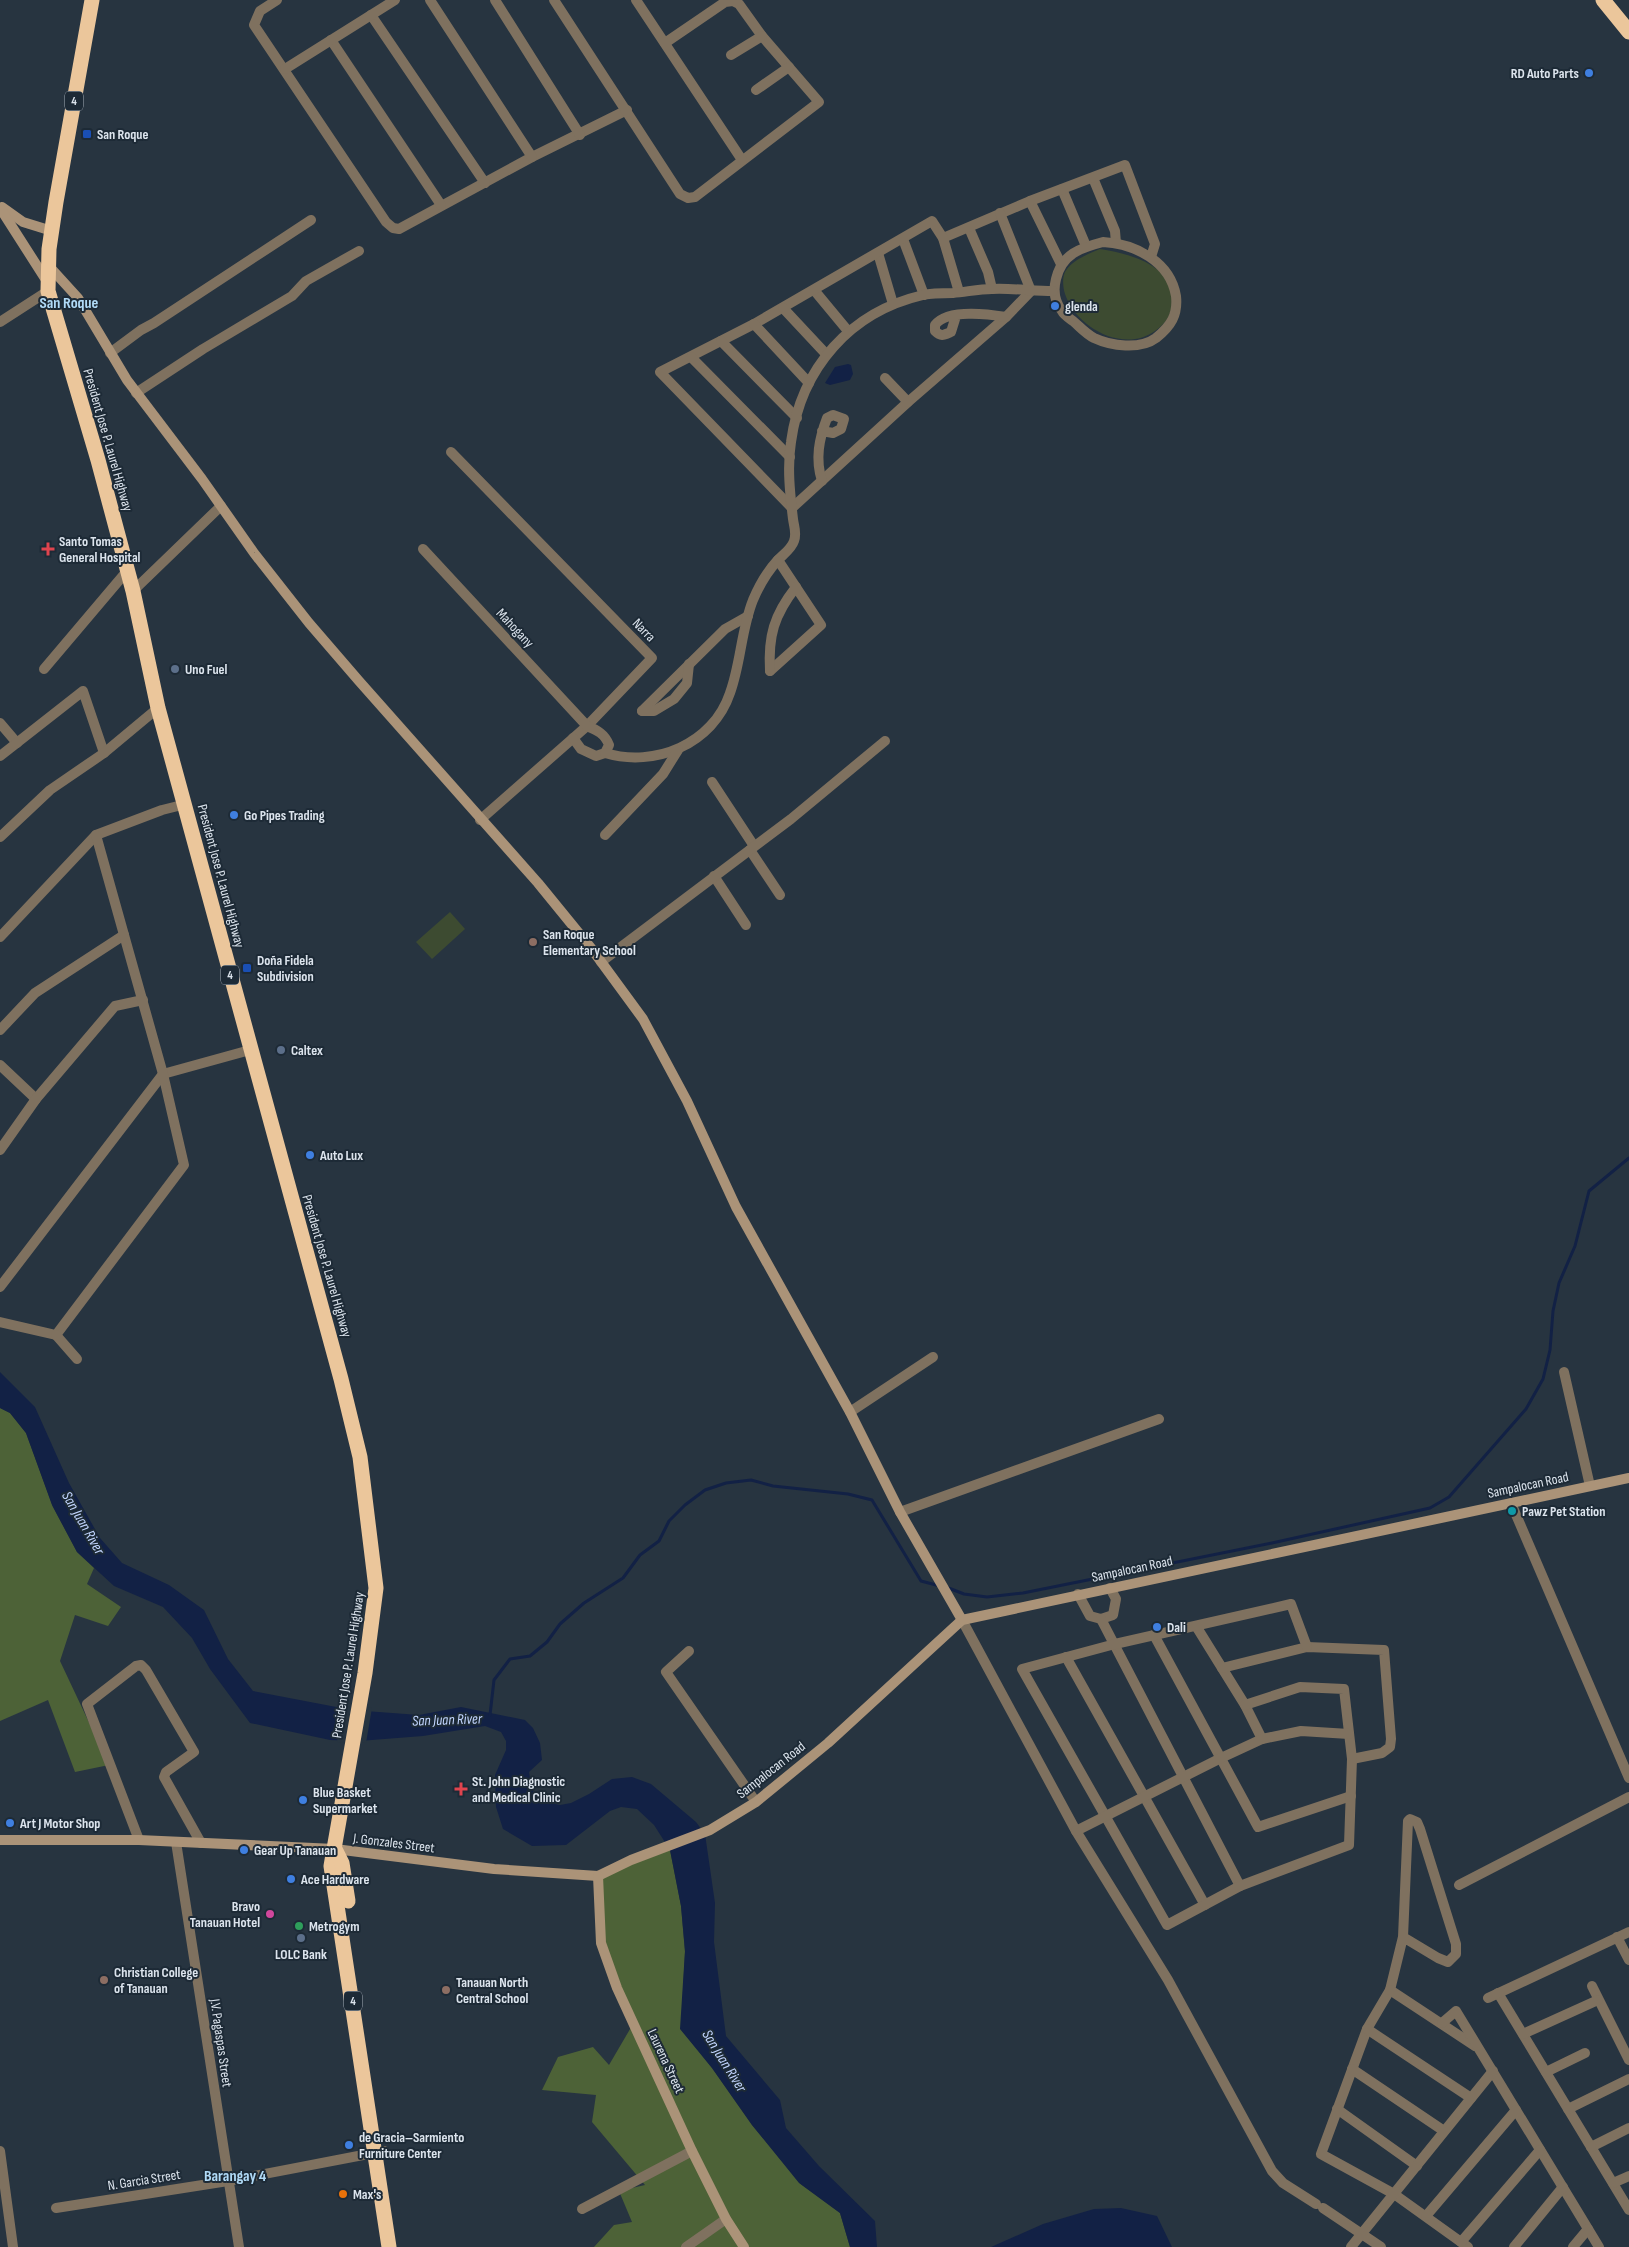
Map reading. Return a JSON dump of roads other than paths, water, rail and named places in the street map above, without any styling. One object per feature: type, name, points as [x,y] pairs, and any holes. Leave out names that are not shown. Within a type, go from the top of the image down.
[{"type":"highway","name":"President Jose P. Laurel Highway","points":[[92,0],[52,231],[48,264],[48,287],[98,460],[133,591],[158,708],[186,804],[250,1050],[339,1372],[360,1457],[376,1588],[365,1673],[331,1866],[380,2153],[400,2247]]},
{"type":"highway","points":[[1603,0],[1629,32]]},
{"type":"highway","name":"President Jose P. Laurel Highway","points":[[380,2153],[389,2247]]},
{"type":"street","points":[[277,0],[260,11],[254,26],[285,69],[386,222],[392,228],[399,229],[532,157],[580,135],[627,110]]},
{"type":"street","points":[[285,69],[395,0]]},
{"type":"street","points":[[430,0],[532,157]]},
{"type":"street","points":[[495,0],[580,135]]},
{"type":"street","points":[[554,0],[680,194],[688,198],[695,197],[819,102],[762,36],[740,4],[733,1],[726,2],[665,43]]},
{"type":"street","points":[[636,0],[742,160]]},
{"type":"street","points":[[371,15],[485,183]]},
{"type":"street","points":[[732,55],[762,36]]},
{"type":"street","points":[[330,40],[441,206]]},
{"type":"street","points":[[756,90],[789,67]]},
{"type":"street","points":[[943,238],[1000,213],[1125,165],[1155,244],[1151,257]]},
{"type":"street","points":[[1093,178],[1115,231],[1116,243]]},
{"type":"street","points":[[1062,189],[1086,246]]},
{"type":"street","points":[[1030,201],[1061,264]]},
{"type":"street","points":[[0,207],[23,222],[52,231]]},
{"type":"street","name":"4","points":[[0,207],[48,287]]},
{"type":"street","points":[[1000,213],[1030,291]]},
{"type":"street","points":[[110,353],[141,330],[311,220]]},
{"type":"street","points":[[792,508],[660,372],[783,308],[932,221],[943,238],[959,292]]},
{"type":"street","points":[[968,228],[988,272],[992,289]]},
{"type":"street","points":[[903,239],[924,295]]},
{"type":"street","points":[[1103,242],[1116,243],[1151,257],[1162,266],[1174,285],[1178,309],[1171,324],[1154,340],[1134,345],[1109,344],[1092,337],[1062,312],[1053,292],[1061,264],[1086,246],[1103,242]]},
{"type":"street","points":[[136,393],[203,348],[292,296],[306,281],[359,251]]},
{"type":"street","points":[[878,253],[892,304]]},
{"type":"street","points":[[48,264],[78,298],[136,393],[254,553],[309,623],[538,884],[602,962],[643,1019],[687,1101],[736,1207],[850,1412],[900,1512],[962,1620],[1076,1831],[1168,1980],[1272,2171],[1283,2183],[1381,2247]]},
{"type":"street","points":[[0,322],[48,287]]},
{"type":"street","points":[[587,726],[599,731],[606,738],[607,749],[616,756],[636,757],[678,750],[703,734],[719,717],[730,696],[753,600],[765,575],[789,550],[794,542],[796,533],[792,508],[790,457],[791,442],[797,418],[809,383],[826,354],[848,331],[892,304],[924,295],[992,289],[1053,292]]},
{"type":"street","points":[[814,290],[848,331]]},
{"type":"street","points":[[792,508],[1006,316],[1030,291]]},
{"type":"street","points":[[783,308],[826,354]]},
{"type":"street","points":[[956,316],[973,313],[1006,316]]},
{"type":"street","points":[[754,324],[809,383]]},
{"type":"street","points":[[722,341],[797,418]]},
{"type":"street","points":[[691,356],[790,457]]},
{"type":"street","points":[[885,378],[908,402]]},
{"type":"street","points":[[822,431],[818,447],[818,468],[822,481]]},
{"type":"street","name":"Narra","points":[[451,452],[652,658],[587,726],[480,820]]},
{"type":"street","points":[[133,591],[221,506]]},
{"type":"street","name":"Mahogany","points":[[423,549],[587,726]]},
{"type":"street","points":[[778,560],[796,587],[821,625],[770,671],[769,654],[772,629],[782,604],[796,587]]},
{"type":"street","points":[[44,668],[127,571]]},
{"type":"street","points":[[689,664],[687,683],[674,699],[654,711],[642,711],[689,664],[725,629],[748,616]]},
{"type":"street","points":[[0,756],[84,691],[104,753]]},
{"type":"street","points":[[0,837],[50,790],[104,753],[158,708]]},
{"type":"street","points":[[0,723],[17,743]]},
{"type":"street","points":[[573,738],[581,749],[596,756],[607,749]]},
{"type":"street","points":[[602,962],[791,819],[885,742]]},
{"type":"street","points":[[605,835],[663,774],[678,750]]},
{"type":"street","points":[[712,782],[780,895]]},
{"type":"street","points":[[0,938],[96,835],[162,810],[186,804]]},
{"type":"street","points":[[56,1336],[184,1165],[163,1074],[96,835]]},
{"type":"street","points":[[714,876],[746,924]]},
{"type":"street","points":[[0,1030],[35,993],[124,935]]},
{"type":"street","points":[[0,1150],[36,1099],[115,1006],[143,1000]]},
{"type":"street","points":[[0,1287],[163,1074],[250,1050]]},
{"type":"street","points":[[0,1065],[36,1099]]},
{"type":"street","points":[[0,1322],[56,1336],[76,1359]]},
{"type":"street","points":[[850,1412],[933,1358]]},
{"type":"street","points":[[1564,1372],[1590,1486]]},
{"type":"street","points":[[900,1512],[1158,1419]]},
{"type":"street","name":"Sampalocan Road","points":[[631,1860],[710,1830],[756,1802],[828,1743],[962,1620],[1629,1478]]},
{"type":"street","points":[[1511,1503],[1629,1778]]},
{"type":"street","points":[[1078,1594],[1090,1616],[1101,1619],[1113,1615],[1116,1599],[1110,1588]]},
{"type":"street","points":[[1245,1705],[1300,1687],[1344,1688],[1352,1759],[1349,1845],[1240,1886],[1167,1925],[1022,1669],[1115,1644],[1291,1604],[1307,1647]]},
{"type":"street","points":[[1101,1619],[1240,1886]]},
{"type":"street","points":[[1196,1626],[1245,1705],[1262,1739]]},
{"type":"street","points":[[1154,1635],[1258,1827],[1351,1796]]},
{"type":"street","points":[[1222,1668],[1307,1647],[1384,1650],[1390,1747],[1382,1753],[1352,1759]]},
{"type":"street","points":[[689,1651],[666,1672],[756,1802]]},
{"type":"street","points":[[1066,1657],[1205,1904]]},
{"type":"street","points":[[139,1840],[88,1704],[136,1666],[141,1665],[146,1670],[194,1752],[166,1772],[164,1777],[201,1843]]},
{"type":"street","points":[[1076,1831],[1262,1739],[1302,1731],[1349,1734]]},
{"type":"street","points":[[1459,1885],[1629,1797]]},
{"type":"street","points":[[1403,1937],[1448,1962],[1456,1954],[1456,1944],[1420,1829],[1417,1822],[1410,1819],[1408,1821],[1403,1937],[1390,1990],[1367,2029],[1321,2154],[1394,2194],[1465,2244],[1540,2150]]},
{"type":"street","name":"J. Gonzales Street","points":[[0,1840],[139,1840],[335,1849],[494,1869],[598,1876],[631,1860]]},
{"type":"street","name":"J.V. Pagaspas Street","points":[[176,1842],[239,2247]]},
{"type":"street","name":"Laurena Street","points":[[598,1876],[601,1943],[617,1988],[692,2151],[726,2219],[744,2247]]},
{"type":"street","points":[[1629,1932],[1493,1996],[1523,2034],[1629,2210]]},
{"type":"street","points":[[1617,1937],[1629,1960]]},
{"type":"street","points":[[1592,1986],[1629,2060]]},
{"type":"street","points":[[1390,1990],[1479,2049]]},
{"type":"street","points":[[1523,2034],[1598,2000]]},
{"type":"street","points":[[1442,2023],[1456,2011],[1599,2247]]},
{"type":"street","points":[[1367,2029],[1471,2098]]},
{"type":"street","points":[[1546,2072],[1585,2052]]},
{"type":"street","points":[[1352,2069],[1444,2131]]},
{"type":"street","points":[[1351,2247],[1493,2071]]},
{"type":"street","points":[[1568,2109],[1629,2079]]},
{"type":"street","points":[[1337,2109],[1416,2166]]},
{"type":"street","points":[[1426,2216],[1516,2110]]},
{"type":"street","points":[[1591,2147],[1629,2128]]},
{"type":"street","points":[[582,2209],[692,2151]]},
{"type":"street","points":[[0,2152],[13,2247]]},
{"type":"street","name":"N. Garcia Street","points":[[56,2208],[228,2182],[380,2153]]},
{"type":"street","points":[[1613,2183],[1629,2176]]},
{"type":"street","points":[[1514,2247],[1563,2187]]},
{"type":"street","points":[[686,2247],[726,2219]]},
{"type":"street","points":[[1572,2247],[1588,2229]]},
{"type":"water","points":[[851,365],[853,374],[850,380],[830,385],[825,383],[835,367]]},
{"type":"water","name":"San Juan River","points":[[0,1372],[35,1407],[69,1483],[100,1538],[122,1563],[169,1585],[204,1610],[228,1659],[253,1691],[352,1710],[419,1715],[461,1707],[525,1720],[533,1728],[540,1743],[542,1760],[529,1772],[532,1790],[540,1801],[560,1805],[571,1803],[612,1779],[632,1777],[651,1784],[696,1822],[705,1834],[715,1903],[714,1942],[726,2036],[780,2100],[786,2128],[819,2166],[875,2221],[877,2247],[850,2247],[840,2213],[799,2183],[752,2125],[712,2068],[680,2029],[685,1951],[681,1906],[670,1850],[654,1825],[637,1809],[621,1807],[610,1811],[566,1845],[532,1846],[503,1829],[496,1807],[495,1775],[506,1750],[506,1741],[501,1732],[485,1726],[423,1736],[359,1741],[330,1740],[250,1723],[210,1669],[192,1638],[163,1607],[114,1586],[77,1552],[52,1505],[26,1433],[10,1413],[0,1408]]},
{"type":"water","points":[[1121,2208],[1157,2216],[1172,2247],[991,2247],[1043,2224],[1094,2209]]},
{"type":"waterway","points":[[946,1587],[964,1594],[987,1597],[1023,1593],[1272,1543],[1430,1508],[1449,1497],[1526,1409],[1543,1379],[1550,1350],[1553,1311],[1559,1283],[1575,1246],[1589,1191],[1629,1158]]},
{"type":"waterway","points":[[490,1715],[494,1680],[510,1659],[530,1656],[547,1642],[560,1624],[584,1603],[623,1578],[640,1555],[659,1541],[669,1521],[685,1505],[705,1490],[726,1483],[751,1480],[773,1486],[848,1494],[872,1500],[921,1581],[940,1586]]},
{"type":"place","name":"RD Auto Parts","points":[[1589,73]]},
{"type":"place","name":"San Roque","points":[[87,134]]},
{"type":"place","name":"glenda","points":[[1055,306]]},
{"type":"place","name":"Santo Tomas General Hospital","points":[[48,549]]},
{"type":"place","name":"Uno Fuel","points":[[175,669]]},
{"type":"place","name":"Go Pipes Trading","points":[[234,815]]},
{"type":"place","name":"San Roque Elementary School","points":[[533,942]]},
{"type":"place","name":"Doña Fidela Subdivision","points":[[247,968]]},
{"type":"place","name":"Caltex","points":[[281,1050]]},
{"type":"place","name":"Auto Lux","points":[[310,1155]]},
{"type":"place","name":"Pawz Pet Station","points":[[1512,1511]]},
{"type":"place","name":"Dali","points":[[1157,1627]]},
{"type":"place","name":"St. John Diagnostic and Medical Clinic","points":[[461,1789]]},
{"type":"place","name":"Blue Basket Supermarket","points":[[303,1800]]},
{"type":"place","name":"Art J Motor Shop","points":[[10,1823]]},
{"type":"place","name":"Gear Up Tanauan","points":[[244,1850]]},
{"type":"place","name":"Ace Hardware","points":[[291,1879]]},
{"type":"place","name":"Bravo Tanauan Hotel","points":[[270,1914]]},
{"type":"place","name":"Metrogym","points":[[299,1926]]},
{"type":"place","name":"LOLC Bank","points":[[301,1938]]},
{"type":"place","name":"Christian College of Tanauan","points":[[104,1980]]},
{"type":"place","name":"Tanauan North Central School","points":[[446,1990]]},
{"type":"place","name":"de Gracia–Sarmiento Furniture Center","points":[[349,2145]]},
{"type":"place","name":"Max's","points":[[343,2194]]},
{"type":"district","name":"San Roque","points":[[69,303]]},
{"type":"district","name":"Barangay 4","points":[[235,2176]]}]
